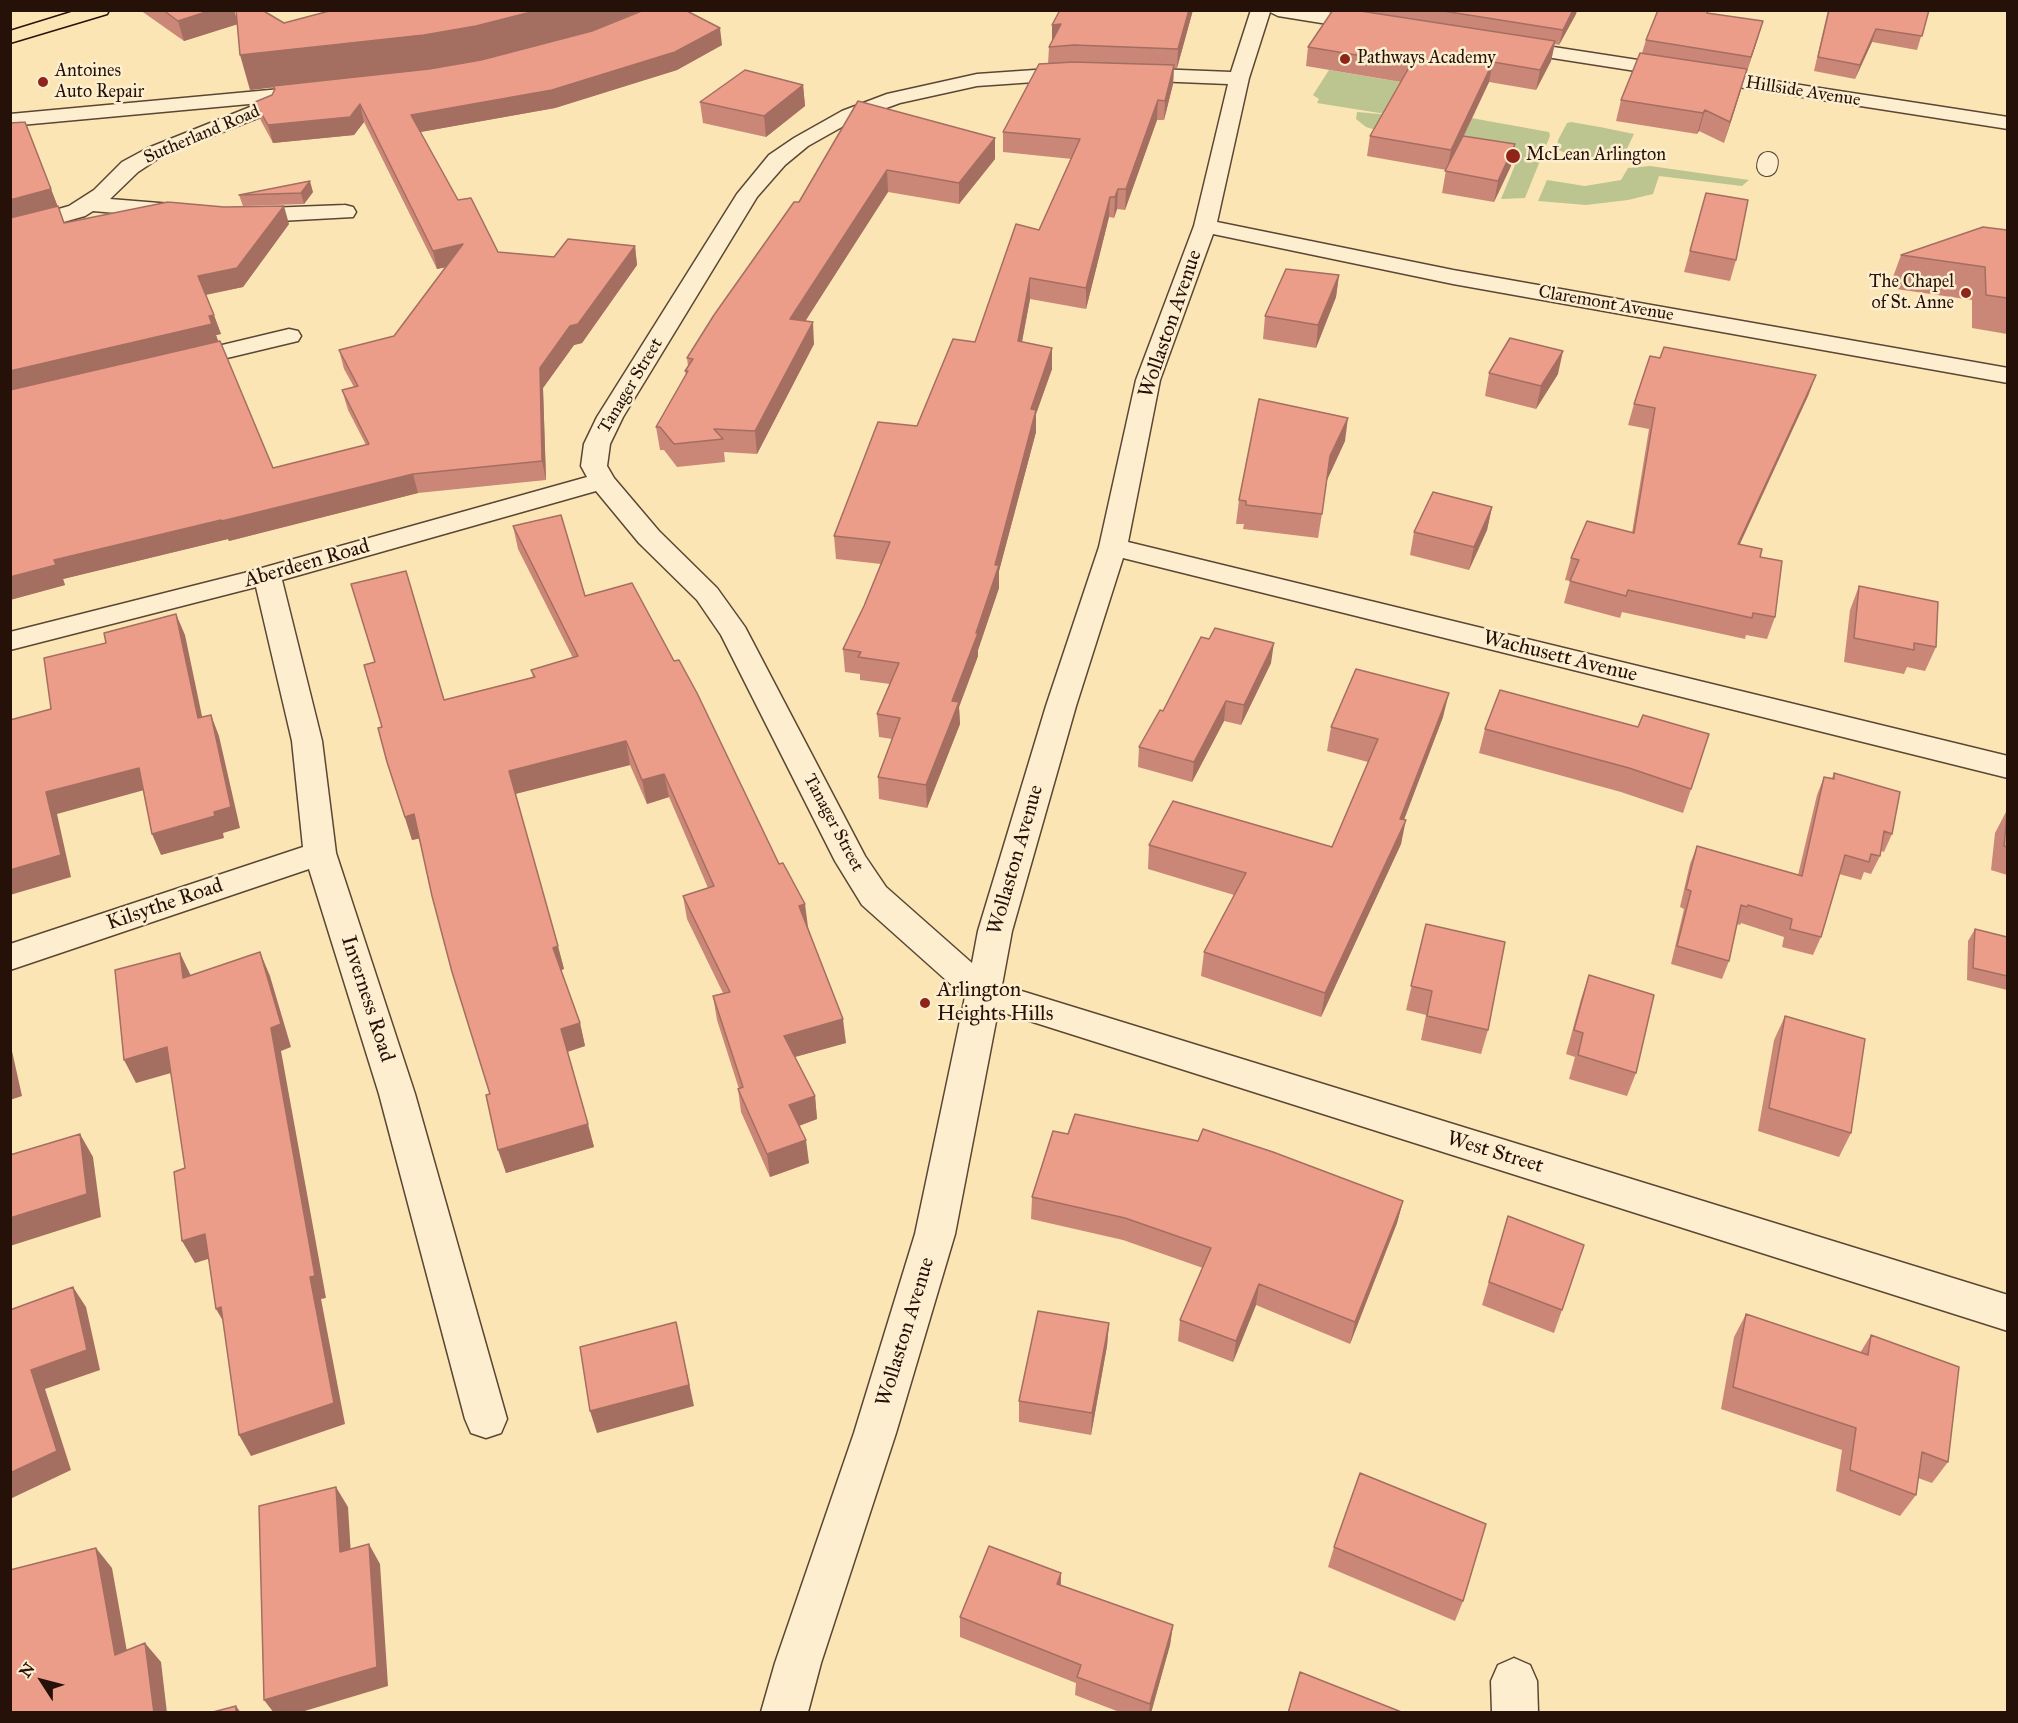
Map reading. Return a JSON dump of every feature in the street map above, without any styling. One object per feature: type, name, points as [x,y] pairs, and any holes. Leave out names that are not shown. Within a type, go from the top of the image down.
[{"type":"main road","points":[[10,37],[100,10]]},
{"type":"street","name":"Wollaston Avenue","points":[[784,1713],[798,1663],[875,1433],[935,1234],[965,1092],[994,931],[1061,706],[1113,548],[1148,380],[1205,226],[1239,78],[1261,10]]},
{"type":"street","points":[[1278,10],[1389,27]]},
{"type":"street","name":"Hillside Avenue","points":[[1495,44],[2007,123]]},
{"type":"street","name":"Tanager Street","points":[[982,992],[874,896],[851,861],[740,644],[722,614],[689,574],[649,537],[602,481],[594,466],[597,444],[610,417],[748,194],[777,159],[832,123],[871,105],[894,98],[977,80],[1053,73],[1239,78]]},
{"type":"street","points":[[10,120],[327,90]]},
{"type":"street","name":"Sutherland Road","points":[[10,230],[60,218],[91,204],[130,167],[155,152],[303,93]]},
{"type":"street","points":[[91,204],[212,214],[275,216],[345,212]]},
{"type":"street","name":"Claremont Avenue","points":[[1205,226],[1453,277],[2007,376]]},
{"type":"street","points":[[161,366],[289,336]]},
{"type":"street","name":"Aberdeen Road","points":[[10,641],[267,575],[602,481]]},
{"type":"street","name":"Wachusett Avenue","points":[[1113,548],[2007,767]]},
{"type":"street","name":"Inverness Road","points":[[267,575],[307,741],[320,853],[398,1094],[486,1419]]},
{"type":"street","name":"Kilsythe Road","points":[[10,957],[320,853]]},
{"type":"street","name":"West Street","points":[[982,992],[2007,1312]]},
{"type":"green space","points":[[1329,70],[1412,84],[1449,114],[1549,132],[1550,136],[1525,198],[1501,199],[1515,165],[1379,131],[1366,127],[1356,119],[1357,112],[1392,115],[1317,103],[1319,99],[1313,95]]},
{"type":"green space","points":[[1567,123],[1634,134],[1624,155],[1614,161],[1563,152],[1557,149],[1558,140]]},
{"type":"green space","points":[[1650,166],[1749,180],[1742,186],[1659,176],[1653,194],[1628,200],[1586,205],[1538,201],[1547,180],[1585,186],[1621,180],[1628,168]]},
{"type":"building","points":[[163,10],[212,10],[178,21]]},
{"type":"building","points":[[236,10],[262,10],[284,23],[333,10],[539,10],[476,26],[424,35],[240,55]]},
{"type":"building","points":[[644,10],[685,10],[720,28],[675,52],[552,90],[411,115],[458,200],[471,198],[498,252],[554,257],[568,239],[635,246],[578,324],[570,326],[540,368],[542,461],[413,474],[54,560],[56,565],[10,577],[10,390],[220,341],[273,468],[369,444],[342,390],[358,386],[339,350],[394,336],[463,244],[433,251],[360,104],[350,117],[268,125],[255,102],[272,95],[275,89],[273,86],[429,69],[481,60],[592,31]]},
{"type":"building","points":[[1060,10],[1189,10],[1178,49],[1074,45],[1049,47],[1061,24],[1052,25]]},
{"type":"building","points":[[1333,10],[1354,10],[1555,41],[1540,70],[1493,62],[1451,150],[1370,136],[1411,64],[1308,47]]},
{"type":"building","points":[[1437,10],[1573,10],[1563,30]]},
{"type":"building","points":[[1658,10],[1708,10],[1707,13],[1763,21],[1751,57],[1646,40]]},
{"type":"building","points":[[1829,10],[1929,10],[1922,36],[1876,29],[1860,65],[1818,57]]},
{"type":"building","points":[[1640,53],[1747,69],[1730,122],[1705,110],[1703,113],[1621,100]]},
{"type":"building","points":[[1074,62],[1174,65],[1165,101],[1158,100],[1126,189],[1118,189],[1115,197],[1110,197],[1086,288],[1030,278],[1018,341],[1052,348],[1031,409],[1036,410],[995,565],[999,565],[976,633],[978,633],[952,701],[959,702],[926,785],[878,777],[900,718],[877,714],[899,663],[858,657],[861,652],[843,649],[864,606],[890,542],[834,536],[878,422],[917,426],[953,339],[975,342],[1016,224],[1039,230],[1080,139],[1003,132],[1039,64]]},
{"type":"building","points":[[745,70],[803,85],[764,116],[700,102]]},
{"type":"building","points":[[858,101],[995,138],[959,183],[887,170],[790,319],[813,322],[755,431],[714,429],[723,439],[674,444],[660,427],[656,427],[688,371],[685,371],[693,359],[687,358],[714,315],[794,202],[799,202]]},
{"type":"building","points":[[25,122],[51,189],[10,200],[10,123]]},
{"type":"building","points":[[1463,136],[1515,144],[1498,181],[1445,171]]},
{"type":"building","points":[[310,181],[301,193],[239,195]]},
{"type":"building","points":[[1706,193],[1748,200],[1736,260],[1690,251]]},
{"type":"building","points":[[168,202],[224,207],[284,206],[237,268],[198,276],[214,315],[209,316],[212,324],[10,371],[10,218],[58,206],[64,223]]},
{"type":"building","points":[[1983,227],[2007,230],[2007,298],[1986,295],[1985,267],[1901,255]]},
{"type":"building","points":[[1286,269],[1339,275],[1318,325],[1265,316]]},
{"type":"building","points":[[1510,338],[1563,351],[1541,386],[1489,373]]},
{"type":"building","points":[[1664,347],[1816,375],[1738,544],[1762,549],[1760,557],[1782,561],[1775,617],[1753,613],[1752,618],[1628,590],[1626,596],[1570,581],[1579,560],[1571,558],[1587,521],[1634,533],[1655,408],[1634,404],[1650,356],[1660,358]]},
{"type":"building","points":[[1259,399],[1348,418],[1330,456],[1322,514],[1246,505],[1246,501],[1239,500]]},
{"type":"building","points":[[1433,492],[1492,507],[1474,547],[1414,532]]},
{"type":"building","points":[[561,515],[585,596],[632,583],[674,661],[679,660],[779,864],[783,863],[805,904],[799,906],[843,1019],[784,1036],[815,1096],[789,1105],[806,1140],[767,1154],[738,1089],[743,1087],[713,996],[730,992],[683,896],[714,886],[664,774],[642,780],[626,741],[509,771],[558,946],[553,948],[580,1023],[561,1029],[588,1124],[498,1150],[486,1095],[490,1094],[452,972],[414,814],[405,817],[378,728],[382,727],[364,665],[375,662],[351,584],[406,571],[444,700],[535,677],[531,670],[578,656],[513,526]]},
{"type":"building","points":[[1859,586],[1938,602],[1936,647],[1914,643],[1914,650],[1854,638]]},
{"type":"building","points":[[176,614],[198,718],[211,715],[231,807],[214,812],[215,816],[152,834],[139,768],[46,792],[61,855],[10,870],[10,720],[51,709],[44,658],[106,643],[104,633]]},
{"type":"building","points":[[1215,628],[1274,643],[1244,705],[1226,701],[1194,762],[1139,747],[1160,710],[1163,711],[1201,637],[1209,639]]},
{"type":"building","points":[[1356,669],[1449,693],[1400,819],[1406,820],[1325,993],[1204,952],[1246,873],[1149,845],[1173,801],[1332,847],[1378,739],[1331,727]]},
{"type":"building","points":[[1500,690],[1638,727],[1643,715],[1709,734],[1691,789],[1629,768],[1485,729]]},
{"type":"building","points":[[1834,773],[1900,792],[1892,834],[1884,831],[1880,856],[1871,854],[1869,862],[1845,855],[1821,937],[1790,929],[1792,919],[1748,905],[1747,907],[1741,905],[1729,961],[1677,946],[1691,891],[1686,889],[1697,846],[1802,876],[1824,777],[1834,779]]},
{"type":"building","points":[[2007,815],[2007,847],[2004,846]]},
{"type":"building","points":[[1426,924],[1505,942],[1488,1030],[1427,1016],[1432,991],[1411,986]]},
{"type":"building","points":[[1975,929],[2007,937],[2007,976],[1973,968]]},
{"type":"building","points":[[260,952],[281,1024],[271,1028],[315,1276],[310,1277],[334,1403],[239,1435],[221,1307],[216,1309],[205,1234],[182,1241],[174,1172],[185,1168],[167,1047],[124,1060],[115,970],[180,953],[183,978]]},
{"type":"building","points":[[1589,975],[1654,995],[1636,1073],[1578,1055],[1583,1033],[1574,1030]]},
{"type":"building","points":[[1785,1016],[1865,1039],[1851,1133],[1769,1108]]},
{"type":"building","points":[[1075,1114],[1198,1141],[1203,1129],[1273,1152],[1403,1201],[1355,1322],[1259,1284],[1236,1341],[1180,1320],[1211,1248],[1125,1218],[1032,1197],[1053,1131],[1068,1134]]},
{"type":"building","points":[[80,1134],[87,1194],[10,1218],[10,1155]]},
{"type":"building","points":[[1508,1216],[1584,1245],[1562,1310],[1489,1282]]},
{"type":"building","points":[[73,1287],[87,1350],[31,1370],[57,1451],[10,1473],[10,1310]]},
{"type":"building","points":[[1038,1311],[1109,1323],[1092,1413],[1019,1401]]},
{"type":"building","points":[[1746,1314],[1868,1355],[1871,1335],[1959,1367],[1948,1462],[1922,1452],[1916,1495],[1850,1470],[1856,1428],[1733,1387]]},
{"type":"building","points":[[676,1322],[689,1385],[590,1411],[580,1347]]},
{"type":"building","points":[[1360,1473],[1486,1524],[1463,1601],[1334,1547]]},
{"type":"building","points":[[336,1487],[340,1552],[369,1544],[377,1667],[264,1700],[259,1506]]},
{"type":"building","points":[[989,1546],[1061,1573],[1057,1584],[1173,1625],[1150,1704],[1077,1677],[1081,1665],[960,1617]]},
{"type":"building","points":[[96,1548],[115,1655],[145,1643],[154,1713],[10,1713],[10,1570]]},
{"type":"building","points":[[1300,1672],[1404,1713],[1288,1713]]},
{"type":"building","points":[[236,1706],[236,1713],[209,1713]]},
{"type":"place","name":"Pathways Academy","points":[[1345,59]]},
{"type":"place","name":"Antoines Auto Repair","points":[[43,82]]},
{"type":"place","name":"McLean Arlington","points":[[1513,156]]},
{"type":"place","name":"The Chapel of St. Anne","points":[[1966,293]]},
{"type":"place","name":"Arlington Heights Hills","points":[[925,1003]]}]
